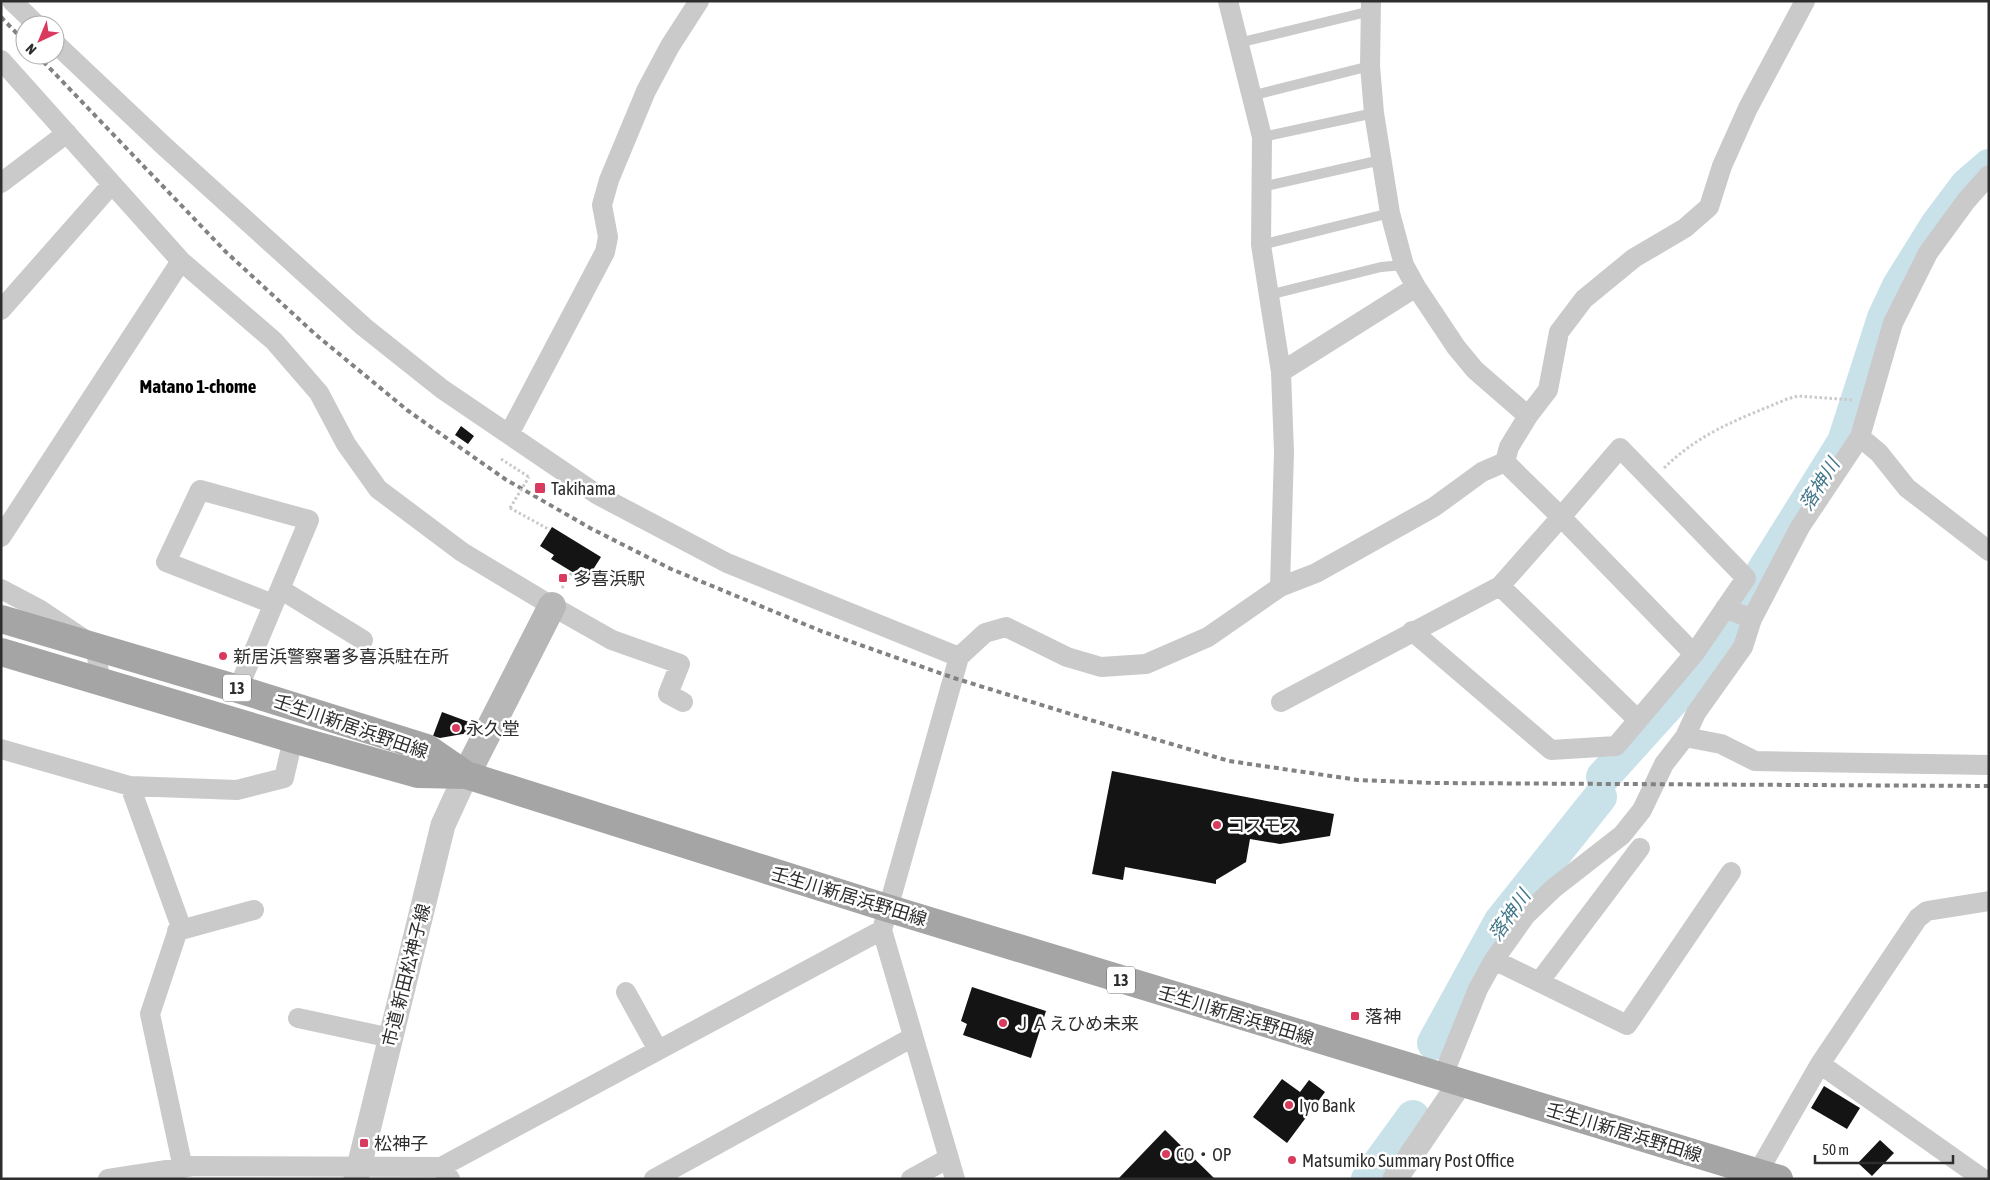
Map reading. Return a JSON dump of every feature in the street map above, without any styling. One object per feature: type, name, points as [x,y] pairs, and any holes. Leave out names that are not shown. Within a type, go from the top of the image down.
[{"type":"main road","points":[[466,775],[552,606]]},
{"type":"main road","name":"壬生川新居浜野田線","points":[[1,619],[238,689],[428,748],[466,775],[884,919],[1451,1081],[1769,1176]]},
{"type":"main road","name":"壬生川新居浜野田線","points":[[1,652],[293,740],[418,774],[466,775]]},
{"type":"street","points":[[12,1],[27,15]]},
{"type":"street","points":[[508,434],[605,252],[608,237],[602,204],[609,180],[646,91],[670,46],[700,1]]},
{"type":"street","points":[[1228,1],[1262,137],[1261,245],[1281,372],[1284,452],[1280,586]]},
{"type":"street","points":[[1505,462],[1509,447],[1528,416],[1548,390],[1559,332],[1584,299],[1634,258],[1685,228],[1709,207],[1722,166],[1748,108],[1805,1]]},
{"type":"street","points":[[1371,6],[1370,66],[1374,113],[1390,213],[1404,265],[1416,288],[1456,347],[1475,370],[1528,416]]},
{"type":"street","points":[[65,52],[164,146],[364,327],[442,389],[598,496],[727,563],[959,657]]},
{"type":"street","points":[[1,60],[181,261],[274,341],[319,393],[346,444],[378,489],[462,552],[552,606],[612,640],[680,664],[668,694],[683,702]]},
{"type":"street","points":[[1,183],[67,132]]},
{"type":"street","points":[[1395,1179],[1451,1081],[1478,989],[1494,960],[1526,915],[1554,888],[1622,835],[1642,810],[1664,764],[1686,737],[1696,713],[1743,647],[1752,619],[1800,528],[1860,437],[1893,323],[1928,253],[1966,201],[1989,175]]},
{"type":"street","points":[[1,310],[112,184]]},
{"type":"street","points":[[1,537],[181,261]]},
{"type":"street","points":[[1281,372],[1416,288]]},
{"type":"street","points":[[1860,437],[1879,453],[1907,488],[1942,517],[1989,551]]},
{"type":"street","points":[[1281,702],[1412,631],[1500,586],[1562,518],[1620,448],[1746,578],[1694,654],[1616,746],[1551,750],[1412,631]]},
{"type":"street","points":[[955,1179],[913,1036],[884,919],[959,657],[985,633],[1006,628],[1067,657],[1101,667],[1146,664],[1208,638],[1280,586],[1316,573],[1434,507],[1482,472],[1505,462]]},
{"type":"street","points":[[1505,462],[1694,654]]},
{"type":"street","points":[[238,689],[276,597],[309,520],[200,490],[166,562],[276,597],[363,640]]},
{"type":"street","points":[[1500,586],[1638,720]]},
{"type":"street","points":[[1,590],[39,609],[96,647],[100,682]]},
{"type":"street","points":[[1726,608],[1752,619]]},
{"type":"street","points":[[1686,737],[1721,744],[1755,761],[1989,765]]},
{"type":"street","points":[[1,749],[130,786],[237,790],[284,778],[293,740]]},
{"type":"street","name":"市道 新田松神子線","points":[[357,1172],[392,1038],[443,824],[466,775]]},
{"type":"street","points":[[130,786],[180,924],[150,1014],[183,1168]]},
{"type":"street","points":[[1539,982],[1640,848]]},
{"type":"street","points":[[1494,960],[1627,1025],[1731,872]]},
{"type":"street","points":[[1769,1176],[1820,1064],[1918,918],[1927,911],[1989,901]]},
{"type":"street","points":[[177,931],[254,910]]},
{"type":"street","points":[[108,1179],[183,1168],[445,1173],[884,919]]},
{"type":"street","points":[[626,992],[658,1050]]},
{"type":"street","points":[[298,1018],[392,1038]]},
{"type":"street","points":[[654,1179],[913,1036]]},
{"type":"street","points":[[1820,1064],[1984,1179]]},
{"type":"street","points":[[911,1179],[949,1158]]},
{"type":"lane","points":[[1238,43],[1371,6]]},
{"type":"lane","points":[[1251,96],[1370,66]]},
{"type":"lane","points":[[1262,137],[1374,113]]},
{"type":"lane","points":[[1262,187],[1382,160]]},
{"type":"lane","points":[[1261,245],[1390,213]]},
{"type":"lane","points":[[1269,295],[1381,267],[1404,265]]},
{"type":"path","points":[[1651,480],[1685,448],[1711,431],[1798,396],[1844,398]]},
{"type":"path","points":[[501,458],[529,477],[510,508],[550,530]]},
{"type":"building","points":[[461,426],[474,436],[468,444],[455,435]]},
{"type":"building","points":[[552,527],[601,557],[589,576],[582,572],[579,576],[551,559],[554,555],[540,546]]},
{"type":"building","name":"永久堂","points":[[442,712],[477,725],[474,732],[440,738],[433,736]]},
{"type":"building","name":"コスモス","points":[[1112,771],[1334,814],[1330,836],[1280,844],[1250,839],[1246,862],[1216,880],[1216,884],[1125,867],[1123,880],[1092,874]]},
{"type":"building","name":"ＪＡえひめ未来","points":[[972,987],[1046,1011],[1031,1058],[963,1035],[967,1024],[961,1021]]},
{"type":"building","name":"Iyo Bank","points":[[1282,1079],[1300,1092],[1309,1080],[1325,1092],[1287,1143],[1253,1117]]},
{"type":"building","points":[[1824,1086],[1860,1108],[1847,1129],[1811,1108]]},
{"type":"building","name":"CO・OP","points":[[1165,1130],[1215,1179],[1118,1179]]},
{"type":"building","points":[[1880,1140],[1894,1153],[1872,1176],[1858,1163]]},
{"type":"waterway","name":"落神川","points":[[1603,777],[1678,694],[1744,602],[1844,442],[1884,318],[1899,286],[1937,225],[1967,185],[1989,166]]},
{"type":"waterway","name":"落神川","points":[[1434,1043],[1501,921],[1600,797]]},
{"type":"waterway","name":"落神川","points":[[1368,1179],[1413,1117]]},
{"type":"railway","points":[[1,17],[15,32]]},
{"type":"railway","points":[[47,65],[226,252],[315,334],[407,410],[505,479],[590,528],[671,569],[821,631],[954,678],[1229,761],[1358,780],[1434,783],[1989,786]]},
{"type":"place","name":"Takihama","points":[[540,488]]},
{"type":"place","name":"多喜浜駅","points":[[563,578]]},
{"type":"place","name":"新居浜警察署多喜浜駐在所","points":[[223,656]]},
{"type":"place","name":"永久堂","points":[[456,728]]},
{"type":"place","name":"コスモス","points":[[1217,825]]},
{"type":"place","name":"落神","points":[[1355,1016]]},
{"type":"place","name":"ＪＡえひめ未来","points":[[1003,1023]]},
{"type":"place","name":"Iyo Bank","points":[[1289,1105]]},
{"type":"place","name":"松神子","points":[[364,1143]]},
{"type":"place","name":"CO・OP","points":[[1166,1154]]},
{"type":"place","name":"Matsumiko Summary Post Office","points":[[1292,1160]]},
{"type":"district","name":"Matano 1-chome","points":[[198,386]]}]
